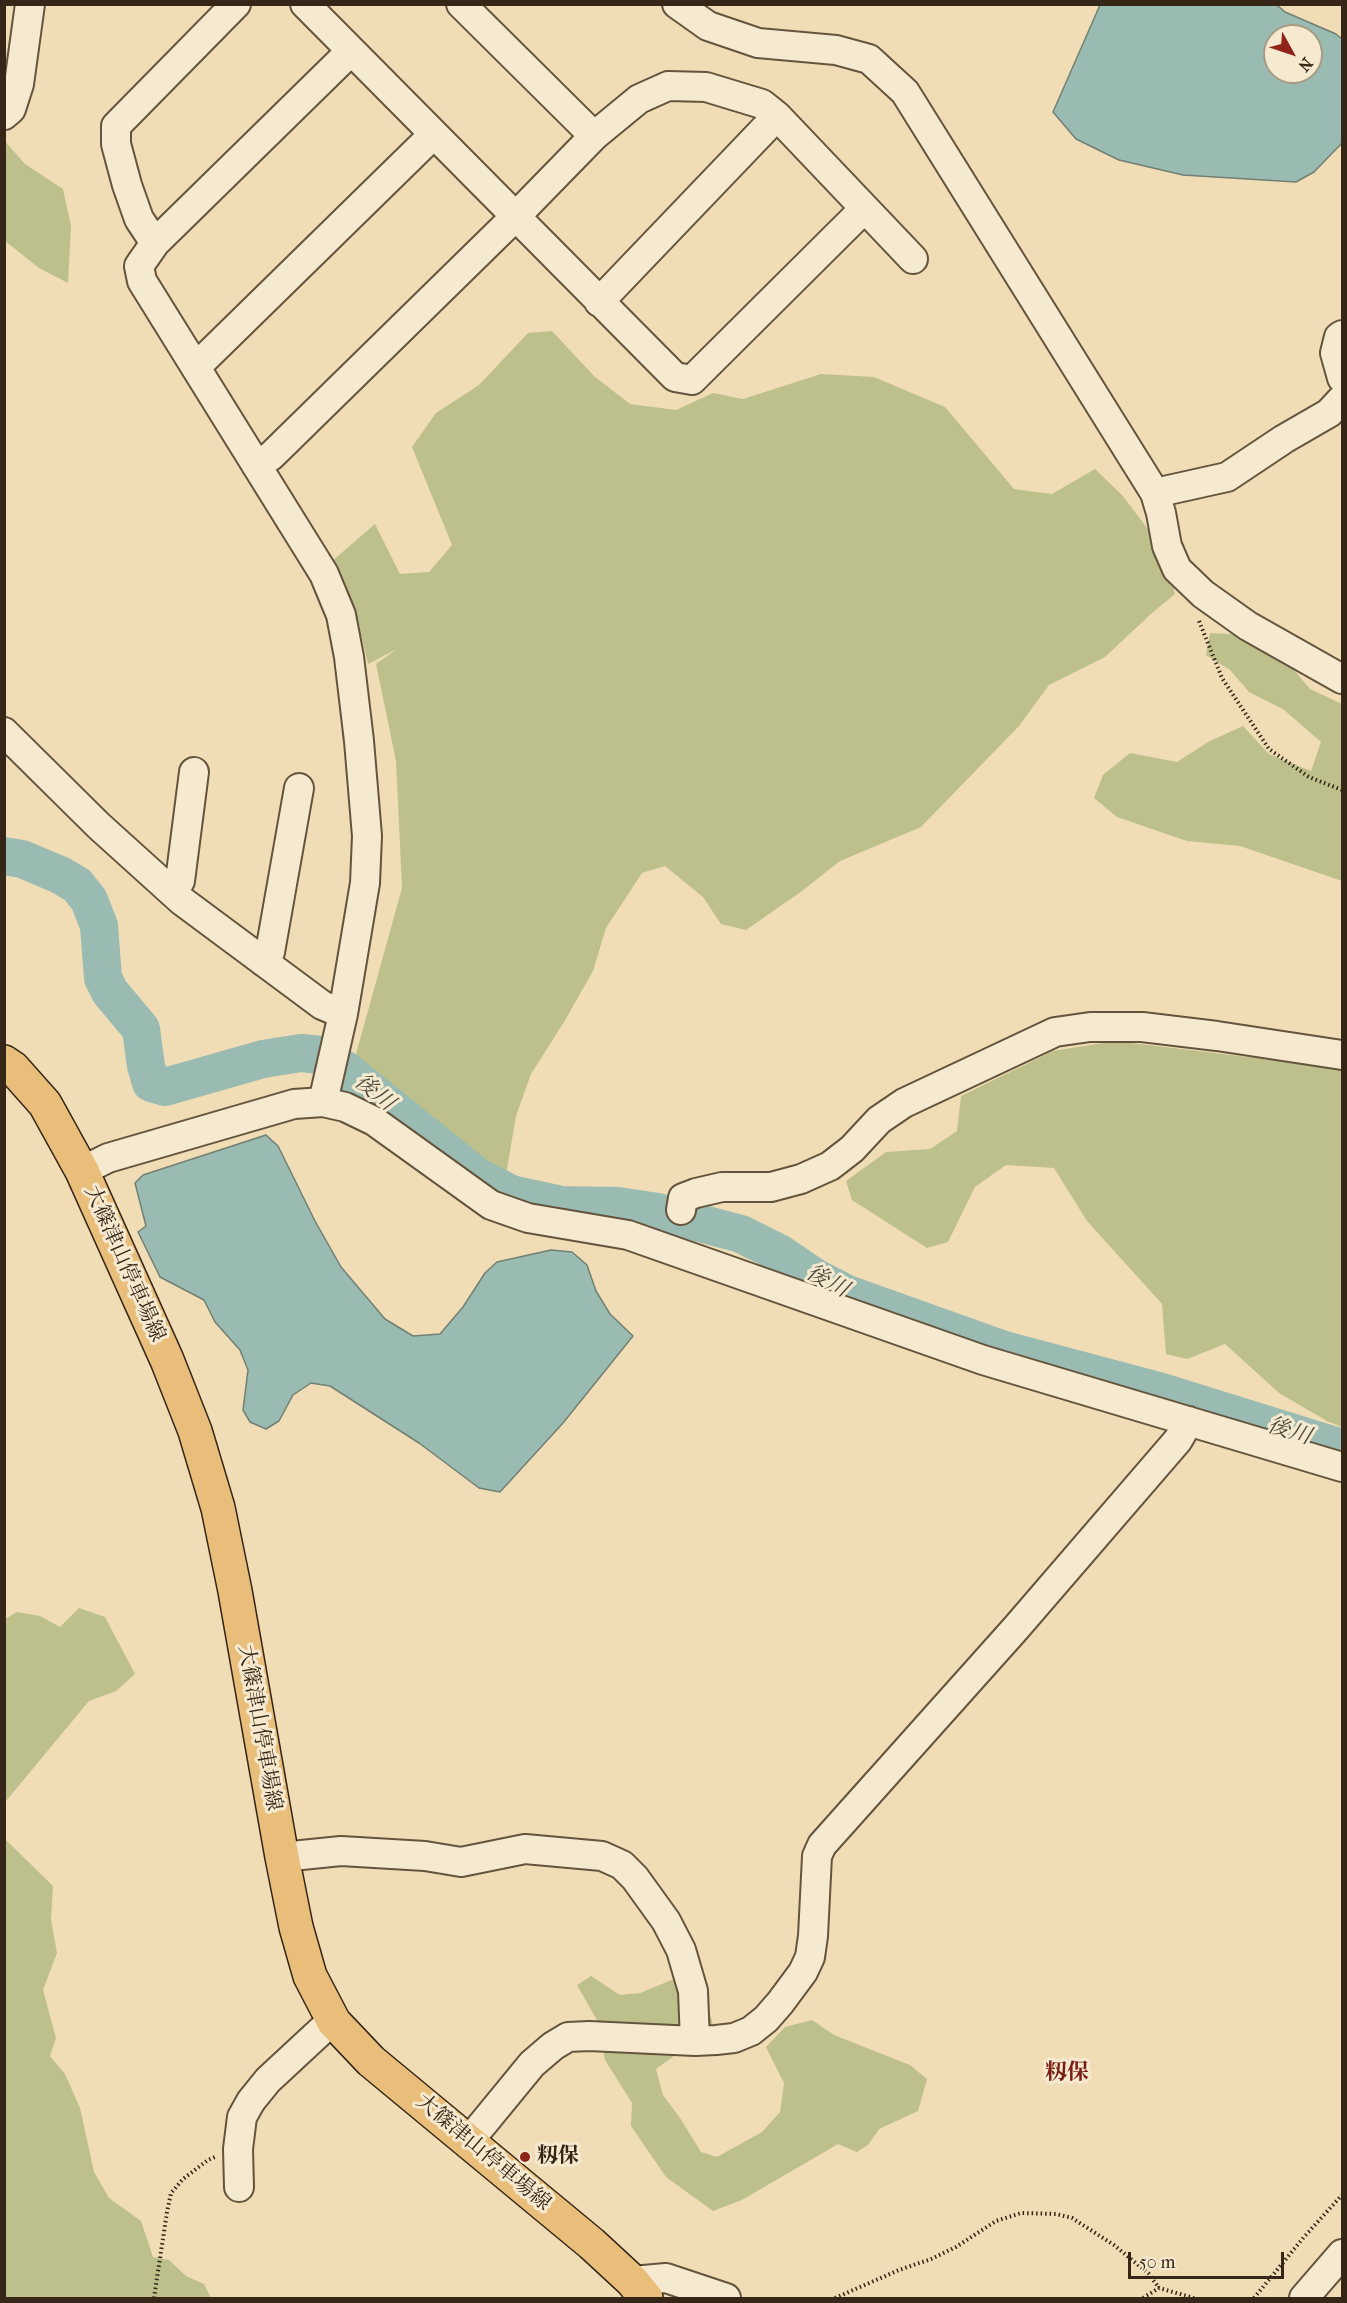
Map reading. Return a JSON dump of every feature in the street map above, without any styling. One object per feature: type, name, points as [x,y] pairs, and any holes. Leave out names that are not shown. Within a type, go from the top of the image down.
[{"type":"main road","name":"大篠津山停車場線","points":[[4,1062],[13,1068],[45,1104],[82,1171],[167,1360],[195,1431],[215,1497],[235,1591],[282,1857],[296,1927],[310,1976],[334,2022],[371,2061],[592,2244],[639,2290]]},
{"type":"street","points":[[4,116],[11,109],[19,84],[30,4]]},
{"type":"street","points":[[155,243],[139,219],[127,185],[116,144],[116,126],[236,4]]},
{"type":"street","points":[[305,4],[675,377],[692,380],[864,209]]},
{"type":"street","points":[[461,4],[594,136]]},
{"type":"street","points":[[677,4],[708,26],[758,43],[836,50],[868,59],[905,92],[1155,493],[1167,546],[1177,569],[1203,594],[1248,626],[1342,679]]},
{"type":"street","points":[[323,1102],[343,1014],[365,883],[367,836],[359,741],[341,615],[324,574],[142,281],[139,266],[155,243],[351,51]]},
{"type":"street","points":[[256,465],[271,456],[515,217],[594,136],[639,99],[668,86],[706,87],[762,104],[777,116],[913,259]]},
{"type":"street","points":[[599,302],[777,116]]},
{"type":"street","points":[[196,368],[434,135]]},
{"type":"street","points":[[1342,335],[1339,337],[1335,353],[1342,378]]},
{"type":"street","points":[[1155,493],[1227,477],[1284,439],[1329,413],[1342,399]]},
{"type":"street","points":[[4,732],[99,826],[171,892],[322,1005],[343,1014]]},
{"type":"street","points":[[171,892],[180,881],[194,772]]},
{"type":"street","points":[[264,962],[270,952],[298,788]]},
{"type":"street","points":[[681,1210],[683,1198],[696,1193],[722,1187],[771,1187],[801,1179],[830,1166],[852,1149],[879,1120],[904,1103],[1055,1032],[1090,1027],[1142,1027],[1342,1055]]},
{"type":"street","points":[[82,1171],[108,1158],[294,1104],[323,1102],[345,1107],[374,1121],[491,1205],[528,1218],[628,1235],[984,1360],[1342,1467]]},
{"type":"street","points":[[468,2142],[532,2064],[553,2046],[568,2037],[695,2041],[734,2038],[751,2031],[766,2019],[803,1972],[810,1957],[817,1856],[822,1845],[1024,1619],[1178,1440],[1189,1421]]},
{"type":"street","points":[[282,1857],[341,1851],[425,1856],[461,1862],[525,1849],[602,1856],[622,1865],[635,1878],[666,1921],[681,1950],[693,1990],[695,2041]]},
{"type":"street","points":[[239,2187],[238,2149],[242,2117],[251,2101],[268,2080],[323,2029],[334,2022]]},
{"type":"street","points":[[1304,2298],[1342,2254]]},
{"type":"street","points":[[639,2290],[666,2278],[726,2298]]},
{"type":"path","points":[[1203,594],[1198,619],[1222,678],[1269,749],[1309,777],[1342,790]]},
{"type":"path","points":[[154,2298],[171,2193],[183,2179],[208,2160],[238,2149]]},
{"type":"path","points":[[1254,2298],[1342,2195]]},
{"type":"path","points":[[835,2298],[899,2270],[931,2259],[956,2247],[996,2221],[1021,2213],[1056,2214],[1072,2218],[1114,2245],[1149,2274],[1159,2288],[1194,2298]]},
{"type":"path","points":[[1143,2298],[1159,2288]]},
{"type":"green space","points":[[4,140],[25,164],[63,189],[71,226],[68,283],[39,268],[5,241]]},
{"type":"green space","points":[[552,331],[594,376],[630,404],[676,410],[713,393],[743,399],[821,374],[874,377],[945,407],[1014,489],[1052,494],[1095,469],[1122,495],[1157,541],[1175,594],[1105,657],[1049,685],[1019,726],[921,827],[840,861],[746,930],[721,924],[703,897],[665,866],[642,873],[606,928],[593,971],[531,1074],[516,1116],[506,1175],[484,1173],[437,1137],[368,1077],[356,1054],[402,888],[396,761],[376,664],[397,649],[368,664],[359,626],[347,593],[331,562],[375,524],[400,574],[429,572],[452,545],[412,447],[436,413],[479,385],[528,333]]},
{"type":"green space","points":[[1210,633],[1247,635],[1295,671],[1310,689],[1342,704],[1342,881],[1240,846],[1187,841],[1117,817],[1094,798],[1103,775],[1130,753],[1177,762],[1208,742],[1243,726],[1269,754],[1311,771],[1321,742],[1283,709],[1249,692],[1230,670],[1206,655]]},
{"type":"green space","points":[[1115,1041],[1342,1070],[1342,1427],[1327,1421],[1279,1393],[1225,1344],[1187,1359],[1166,1354],[1162,1304],[1087,1221],[1054,1168],[1006,1165],[975,1187],[948,1242],[927,1248],[852,1200],[846,1181],[886,1152],[930,1149],[957,1131],[961,1096],[1053,1051]]},
{"type":"green space","points":[[79,1608],[105,1617],[135,1674],[116,1691],[89,1701],[6,1801],[5,1821],[5,1619],[17,1612],[40,1616],[60,1627]]},
{"type":"green space","points":[[5,1839],[53,1886],[51,1919],[57,1953],[43,1990],[56,2038],[50,2056],[65,2074],[80,2108],[94,2172],[109,2198],[141,2221],[153,2257],[169,2260],[186,2276],[204,2284],[211,2298],[5,2298]]},
{"type":"green space","points":[[591,1976],[620,1995],[640,1993],[674,1979],[711,2017],[713,2025],[689,2034],[674,2056],[656,2069],[663,2095],[701,2152],[717,2157],[762,2132],[780,2112],[784,2083],[766,2047],[785,2027],[812,2020],[834,2035],[910,2065],[927,2079],[918,2111],[879,2129],[868,2145],[857,2152],[838,2144],[742,2200],[713,2211],[666,2177],[631,2126],[632,2103],[605,2060],[598,2022],[577,1985]]},
{"type":"water","points":[[1100,5],[1277,5],[1285,12],[1313,24],[1263,24],[1263,84],[1323,84],[1323,28],[1342,39],[1342,143],[1314,172],[1296,182],[1183,175],[1119,160],[1076,139],[1053,112]]},
{"type":"water","points":[[266,1135],[278,1146],[315,1221],[341,1267],[385,1319],[413,1336],[440,1334],[463,1307],[485,1273],[497,1262],[551,1250],[572,1252],[587,1265],[596,1291],[610,1314],[633,1336],[563,1423],[500,1492],[479,1488],[419,1443],[330,1386],[311,1383],[293,1395],[279,1421],[266,1429],[250,1422],[243,1410],[248,1370],[240,1350],[215,1322],[204,1300],[160,1277],[138,1232],[146,1226],[135,1183],[143,1175]]},
{"type":"waterway","name":"後川","points":[[4,856],[22,859],[60,875],[77,885],[89,900],[99,926],[103,978],[110,992],[141,1029],[146,1066],[151,1083],[165,1087],[263,1059],[301,1053],[321,1055]]},
{"type":"waterway","name":"後川","points":[[344,1069],[478,1177],[511,1194],[562,1205],[618,1206],[658,1212],[741,1234],[779,1253],[816,1278],[847,1294],[1001,1349],[1155,1390],[1342,1448]]},
{"type":"place","name":"籾保","points":[[525,2157]]},
{"type":"district","name":"籾保","points":[[1067,2074]]}]
